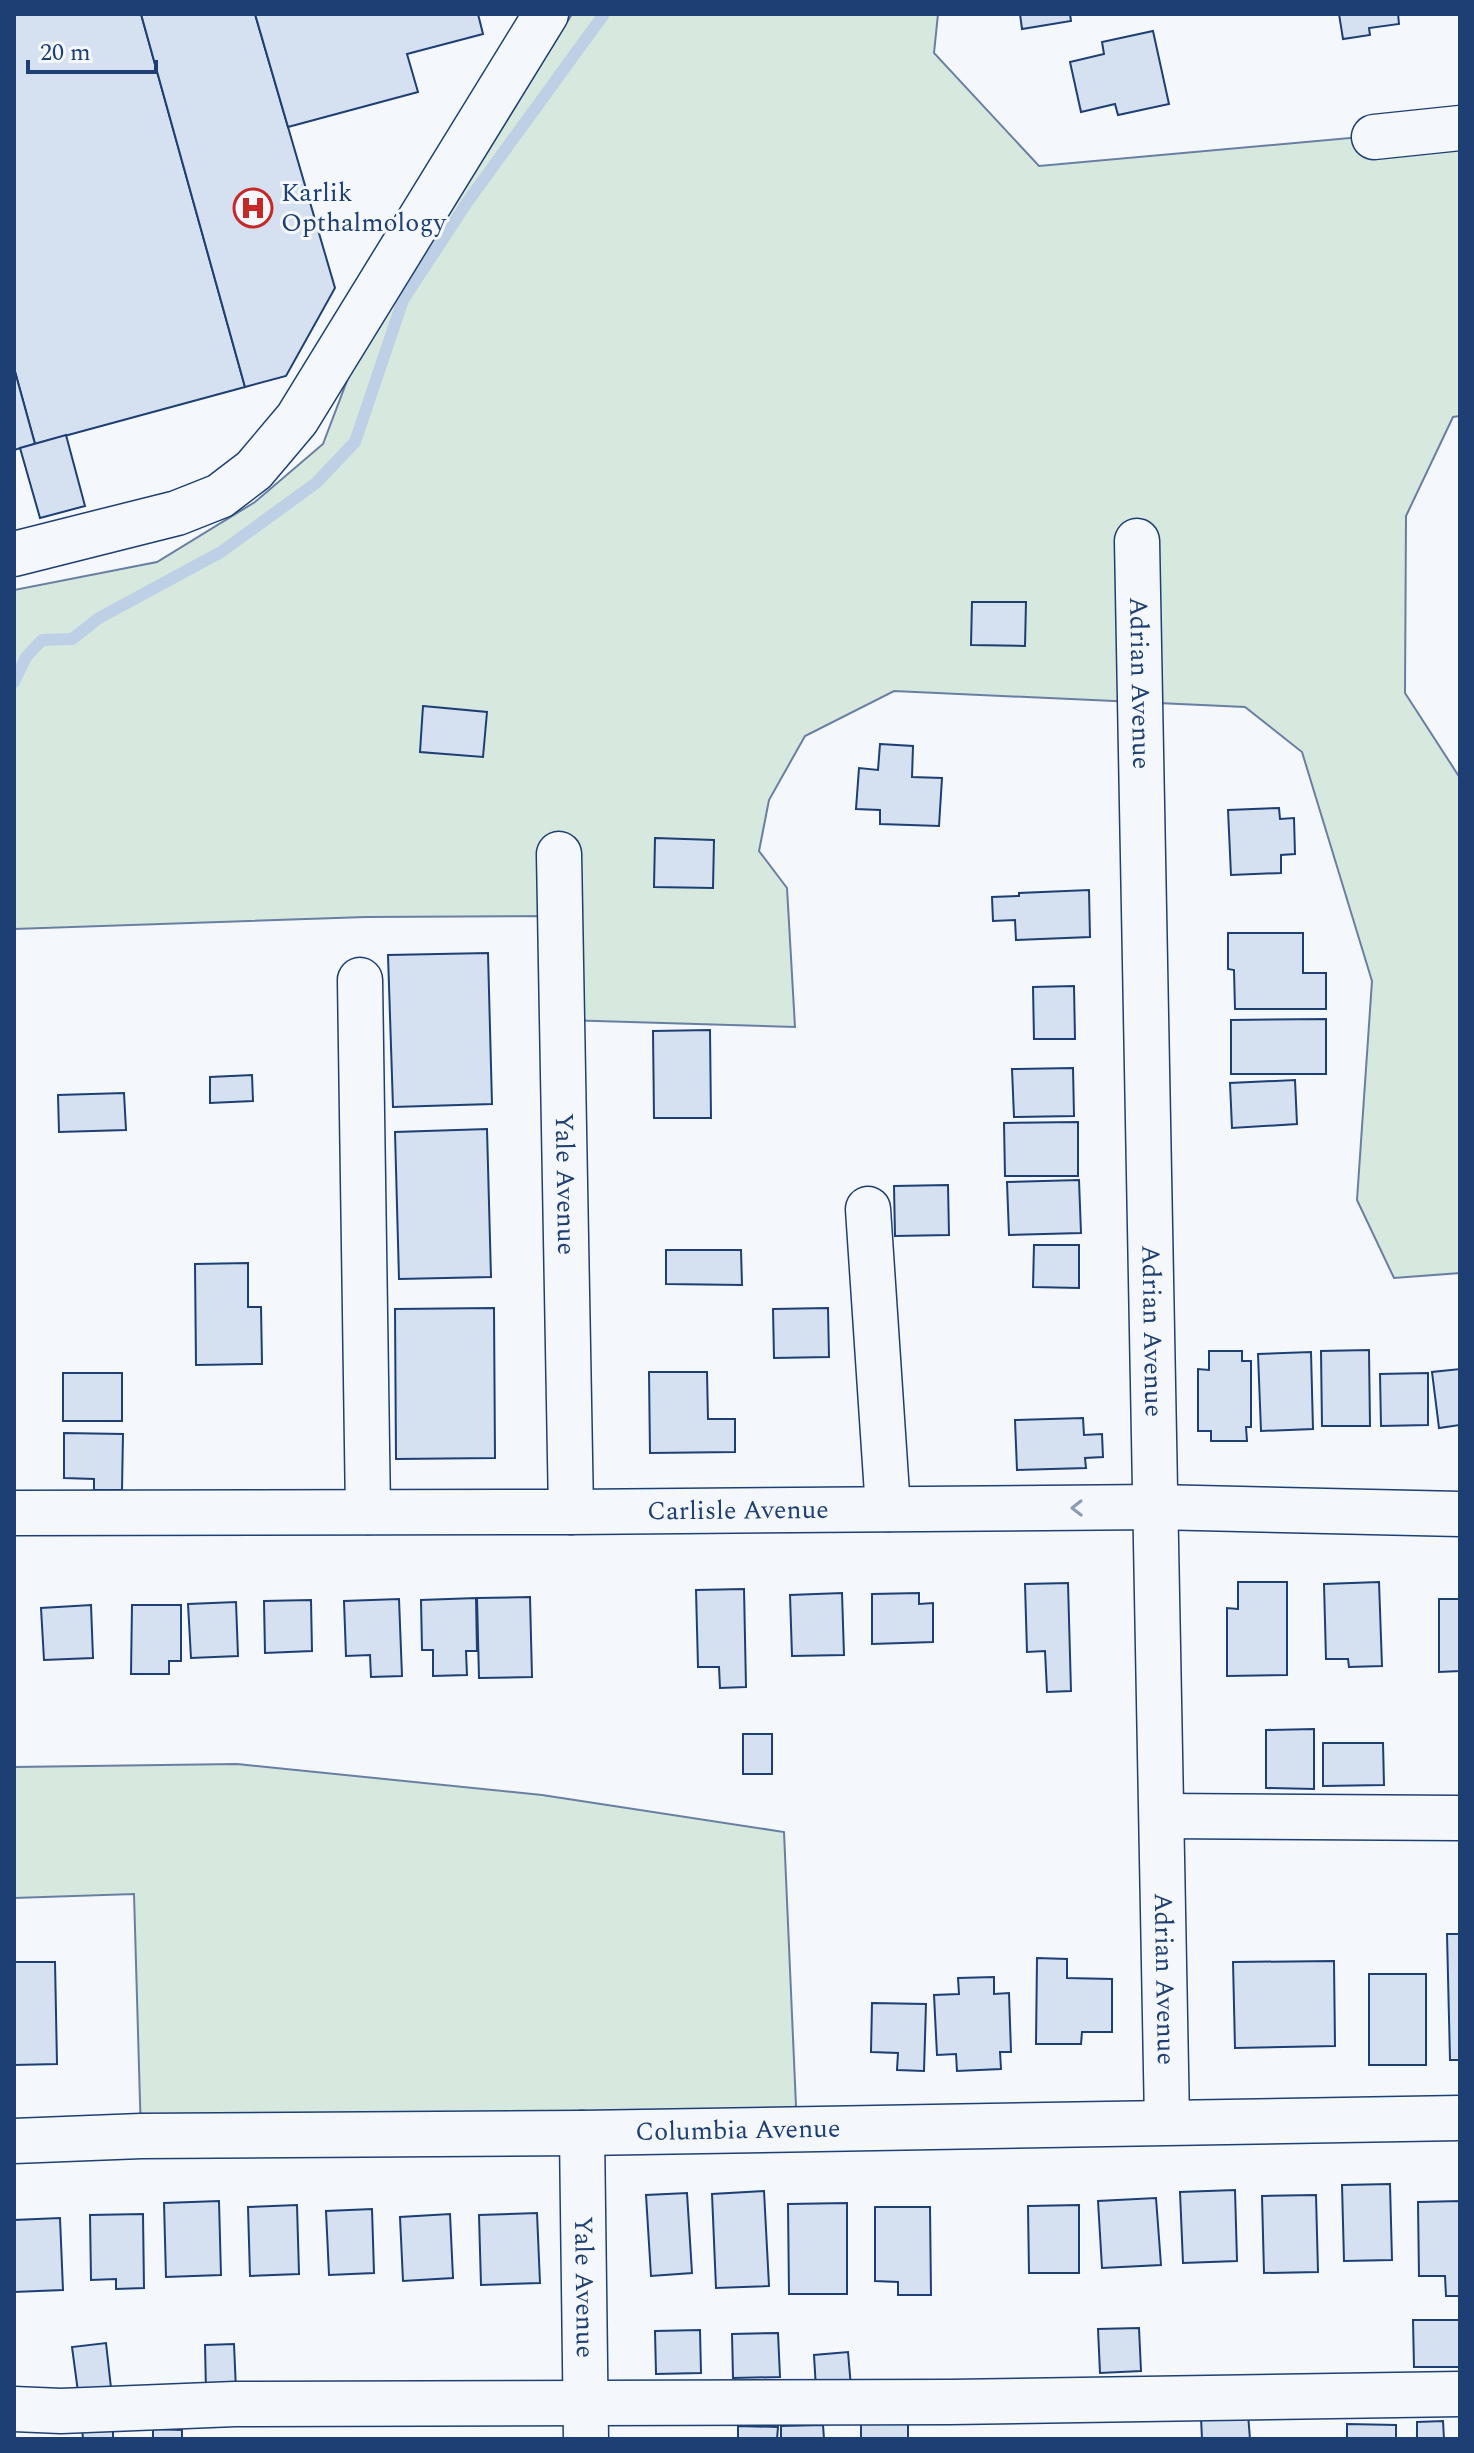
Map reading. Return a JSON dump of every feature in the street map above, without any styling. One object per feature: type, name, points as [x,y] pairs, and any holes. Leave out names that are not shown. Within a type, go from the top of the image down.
[{"type":"street","points":[[14,554],[177,513],[220,496],[254,470],[297,419],[546,14]]},
{"type":"street","points":[[1374,137],[1460,128]]},
{"type":"street","name":"Adrian Avenue","points":[[1137,541],[1167,2122]]},
{"type":"street","name":"Yale Avenue","points":[[559,854],[571,1512]]},
{"type":"street","points":[[360,980],[368,1512]]},
{"type":"street","points":[[868,1209],[888,1509]]},
{"type":"street","name":"Carlisle Avenue","points":[[14,1513],[1155,1507],[1460,1514]]},
{"type":"street","points":[[1162,1816],[1460,1818]]},
{"type":"street","name":"Columbia Avenue","points":[[14,2141],[141,2136],[582,2133],[1460,2118]]},
{"type":"street","name":"Yale Avenue","points":[[582,2133],[586,2420]]},
{"type":"street","points":[[14,2409],[61,2411],[235,2404],[586,2420],[995,2401],[1460,2394]]},
{"type":"shaded area","points":[[572,14],[938,14],[934,53],[1039,166],[1460,128],[1460,416],[1453,417],[1406,516],[1405,693],[1460,778],[1460,1273],[1394,1278],[1357,1200],[1372,981],[1302,752],[1245,707],[894,691],[805,736],[769,800],[759,851],[787,888],[795,1027],[563,1020],[560,916],[366,917],[14,929],[14,590],[157,562],[255,502],[323,444],[350,373]]},
{"type":"shaded area","points":[[237,1764],[542,1795],[784,1832],[797,2129],[141,2136],[134,1894],[14,1898],[14,1767]]},
{"type":"building","points":[[14,14],[141,14],[245,387],[35,444],[14,368]]},
{"type":"building","name":"Karlik Opthalmology","points":[[141,14],[255,14],[335,288],[286,376],[245,387]]},
{"type":"building","points":[[255,14],[478,14],[483,34],[407,54],[418,92],[288,127]]},
{"type":"building","points":[[1020,14],[1070,14],[1071,21],[1022,29]]},
{"type":"building","points":[[1339,14],[1398,14],[1399,24],[1369,28],[1370,35],[1343,39]]},
{"type":"building","points":[[1153,31],[1169,104],[1118,115],[1115,104],[1081,112],[1070,62],[1104,54],[1102,42]]},
{"type":"building","points":[[14,368],[35,444],[14,450]]},
{"type":"building","points":[[66,435],[85,506],[40,518],[20,448]]},
{"type":"building","points":[[972,602],[1026,602],[1025,646],[971,645]]},
{"type":"building","points":[[423,706],[487,712],[483,757],[420,752]]},
{"type":"building","points":[[880,744],[913,746],[912,777],[942,778],[939,826],[880,824],[880,810],[856,809],[859,768],[878,770]]},
{"type":"building","points":[[1279,808],[1280,819],[1294,818],[1295,854],[1281,855],[1281,873],[1231,875],[1228,810]]},
{"type":"building","points":[[655,838],[714,840],[713,888],[654,887]]},
{"type":"building","points":[[1089,890],[1090,937],[1016,940],[1015,920],[993,921],[992,897]]},
{"type":"building","points":[[1228,933],[1303,933],[1303,973],[1326,973],[1326,1009],[1235,1009],[1234,970],[1228,969]]},
{"type":"building","points":[[488,953],[492,1104],[393,1107],[388,955]]},
{"type":"building","points":[[1074,986],[1075,1039],[1034,1039],[1033,987]]},
{"type":"building","points":[[1326,1019],[1326,1074],[1231,1074],[1231,1020]]},
{"type":"building","points":[[710,1030],[711,1118],[654,1118],[653,1031]]},
{"type":"building","points":[[1073,1068],[1074,1116],[1014,1117],[1012,1069]]},
{"type":"building","points":[[252,1075],[253,1101],[210,1103],[210,1077]]},
{"type":"building","points":[[1295,1080],[1297,1124],[1232,1128],[1230,1083]]},
{"type":"building","points":[[124,1093],[126,1130],[59,1132],[58,1095]]},
{"type":"building","points":[[1078,1122],[1078,1176],[1005,1176],[1004,1123]]},
{"type":"building","points":[[487,1129],[491,1277],[399,1279],[395,1132]]},
{"type":"building","points":[[1079,1180],[1081,1233],[1009,1235],[1007,1182]]},
{"type":"building","points":[[948,1185],[949,1235],[895,1236],[894,1186]]},
{"type":"building","points":[[1034,1245],[1079,1245],[1079,1288],[1033,1287]]},
{"type":"building","points":[[666,1250],[741,1250],[742,1285],[666,1284]]},
{"type":"building","points":[[248,1263],[248,1307],[261,1307],[262,1364],[196,1365],[195,1264]]},
{"type":"building","points":[[494,1308],[495,1458],[396,1459],[395,1309]]},
{"type":"building","points":[[828,1308],[829,1357],[774,1358],[773,1309]]},
{"type":"building","points":[[1369,1350],[1370,1426],[1322,1426],[1321,1351]]},
{"type":"building","points":[[1209,1351],[1242,1351],[1242,1361],[1251,1361],[1251,1427],[1246,1427],[1247,1441],[1211,1441],[1211,1431],[1198,1431],[1198,1369],[1209,1370]]},
{"type":"building","points":[[1311,1352],[1313,1429],[1261,1431],[1258,1354]]},
{"type":"building","points":[[1460,1369],[1460,1425],[1439,1428],[1432,1372]]},
{"type":"building","points":[[649,1372],[707,1372],[708,1419],[735,1419],[735,1452],[650,1453]]},
{"type":"building","points":[[63,1373],[122,1373],[122,1421],[63,1421]]},
{"type":"building","points":[[1428,1373],[1428,1425],[1381,1426],[1380,1374]]},
{"type":"building","points":[[1083,1418],[1084,1435],[1102,1434],[1103,1457],[1085,1458],[1086,1468],[1017,1470],[1015,1420]]},
{"type":"building","points":[[64,1433],[123,1434],[122,1490],[94,1490],[94,1479],[64,1478]]},
{"type":"building","points":[[1238,1582],[1287,1582],[1287,1675],[1227,1676],[1227,1608],[1238,1609]]},
{"type":"building","points":[[1379,1582],[1382,1666],[1349,1667],[1348,1659],[1326,1659],[1324,1584]]},
{"type":"building","points":[[1068,1583],[1071,1691],[1047,1692],[1045,1651],[1027,1652],[1025,1584]]},
{"type":"building","points":[[744,1589],[746,1687],[720,1688],[719,1667],[698,1667],[696,1590]]},
{"type":"building","points":[[842,1593],[844,1655],[792,1656],[790,1595]]},
{"type":"building","points":[[919,1593],[919,1604],[933,1603],[933,1642],[872,1644],[872,1594]]},
{"type":"building","points":[[530,1597],[532,1677],[479,1678],[477,1598]]},
{"type":"building","points":[[476,1598],[477,1651],[466,1651],[467,1675],[433,1676],[433,1650],[422,1650],[421,1600]]},
{"type":"building","points":[[399,1599],[402,1676],[371,1677],[370,1655],[346,1656],[344,1601]]},
{"type":"building","points":[[1439,1599],[1460,1599],[1460,1671],[1439,1672]]},
{"type":"building","points":[[311,1600],[312,1651],[265,1653],[264,1601]]},
{"type":"building","points":[[236,1602],[238,1656],[191,1658],[188,1604]]},
{"type":"building","points":[[91,1605],[93,1658],[44,1660],[41,1608]]},
{"type":"building","points":[[132,1605],[181,1605],[181,1661],[169,1661],[169,1674],[131,1674]]},
{"type":"building","points":[[1314,1729],[1314,1789],[1266,1788],[1266,1730]]},
{"type":"building","points":[[743,1734],[772,1734],[772,1774],[743,1774]]},
{"type":"building","points":[[1323,1743],[1383,1743],[1384,1785],[1323,1786]]},
{"type":"building","points":[[1447,1934],[1460,1934],[1460,2060],[1450,2060]]},
{"type":"building","points":[[1037,1958],[1067,1959],[1067,1978],[1112,1979],[1112,2032],[1082,2032],[1081,2044],[1036,2044]]},
{"type":"building","points":[[1334,1961],[1335,2046],[1235,2048],[1233,1962]]},
{"type":"building","points":[[15,1962],[55,1962],[57,2064],[14,2065]]},
{"type":"building","points":[[1369,1974],[1426,1974],[1426,2065],[1369,2065]]},
{"type":"building","points":[[994,1977],[994,1994],[1009,1993],[1011,2052],[1000,2052],[1001,2069],[957,2071],[956,2054],[937,2055],[934,1995],[959,1994],[958,1978]]},
{"type":"building","points":[[872,2003],[926,2004],[924,2071],[897,2070],[898,2053],[871,2052]]},
{"type":"building","points":[[1390,2184],[1392,2260],[1344,2261],[1342,2185]]},
{"type":"building","points":[[1235,2190],[1237,2261],[1183,2263],[1180,2192]]},
{"type":"building","points":[[764,2191],[769,2286],[716,2288],[712,2194]]},
{"type":"building","points":[[687,2193],[692,2273],[651,2276],[646,2195]]},
{"type":"building","points":[[1316,2195],[1318,2272],[1264,2273],[1262,2196]]},
{"type":"building","points":[[1156,2198],[1161,2265],[1102,2268],[1098,2201]]},
{"type":"building","points":[[219,2201],[221,2275],[166,2277],[164,2203]]},
{"type":"building","points":[[1460,2201],[1460,2296],[1446,2296],[1445,2276],[1419,2276],[1418,2202]]},
{"type":"building","points":[[847,2203],[847,2294],[789,2294],[788,2204]]},
{"type":"building","points":[[297,2205],[299,2274],[250,2276],[248,2207]]},
{"type":"building","points":[[1079,2205],[1079,2273],[1029,2273],[1028,2206]]},
{"type":"building","points":[[875,2207],[930,2207],[931,2295],[898,2295],[898,2282],[875,2281]]},
{"type":"building","points":[[372,2209],[374,2273],[329,2275],[326,2211]]},
{"type":"building","points":[[537,2213],[540,2283],[481,2285],[479,2215]]},
{"type":"building","points":[[143,2214],[144,2288],[116,2289],[116,2279],[91,2280],[90,2215]]},
{"type":"building","points":[[450,2214],[453,2278],[403,2281],[400,2217]]},
{"type":"building","points":[[60,2218],[63,2290],[14,2292],[14,2220]]},
{"type":"building","points":[[1413,2320],[1459,2320],[1459,2367],[1414,2367]]},
{"type":"building","points":[[1139,2328],[1141,2371],[1100,2373],[1098,2329]]},
{"type":"building","points":[[700,2330],[701,2373],[656,2374],[655,2331]]},
{"type":"building","points":[[778,2333],[780,2377],[733,2378],[732,2334]]},
{"type":"building","points":[[106,2343],[111,2388],[78,2392],[72,2347]]},
{"type":"building","points":[[234,2344],[236,2390],[206,2392],[205,2345]]},
{"type":"building","points":[[848,2352],[851,2387],[816,2389],[814,2355]]},
{"type":"building","points":[[1248,2414],[1250,2439],[1202,2439],[1201,2417]]},
{"type":"building","points":[[1443,2421],[1444,2439],[1417,2439],[1417,2422]]},
{"type":"building","points":[[908,2423],[908,2439],[861,2439],[861,2424]]},
{"type":"building","points":[[1347,2424],[1396,2425],[1396,2439],[1347,2439]]},
{"type":"building","points":[[113,2425],[113,2439],[83,2439],[82,2427]]},
{"type":"building","points":[[823,2425],[824,2439],[781,2439],[781,2426]]},
{"type":"building","points":[[738,2426],[778,2427],[777,2439],[738,2439]]},
{"type":"building","points":[[153,2429],[182,2430],[182,2439],[153,2439]]},
{"type":"waterway","points":[[14,682],[26,657],[42,640],[72,639],[99,618],[221,552],[316,483],[355,442],[403,300],[468,201],[604,14]]},
{"type":"place","name":"Karlik Opthalmology","points":[[253,208]]}]
